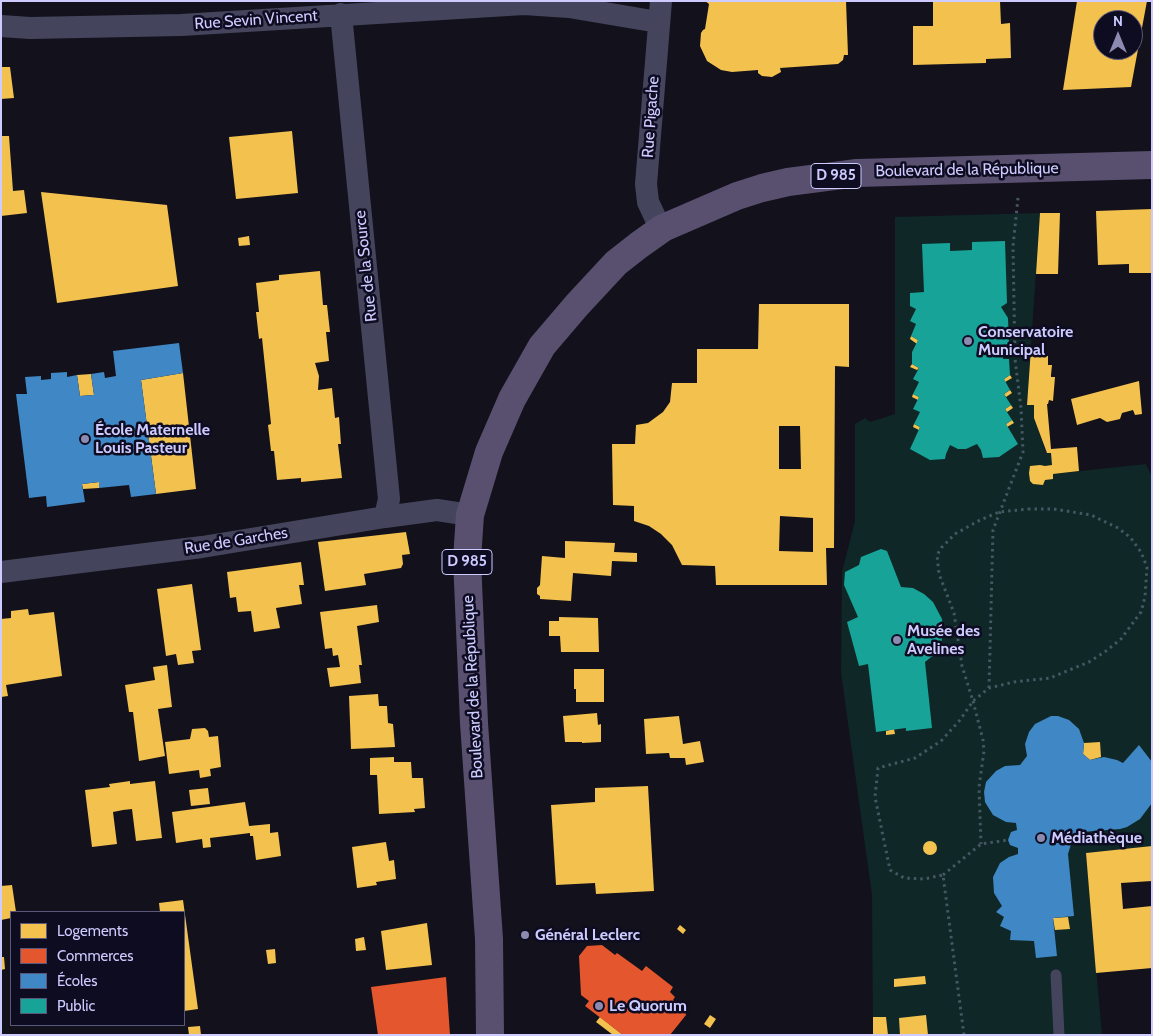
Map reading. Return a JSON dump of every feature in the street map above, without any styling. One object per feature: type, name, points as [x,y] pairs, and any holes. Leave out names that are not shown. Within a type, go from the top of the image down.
[{"type":"main road","name":"Boulevard de la République","points":[[490,1035],[490,961],[474,723],[466,559],[470,515],[489,452],[512,399],[542,346],[616,264],[663,228],[737,196],[788,182],[857,173],[1152,165]]},
{"type":"main road","name":"Boulevard de la République","points":[[490,961],[503,1035]]},
{"type":"street","name":"Rue Sevin Vincent","points":[[1,26],[30,28],[182,25],[524,4],[660,11]]},
{"type":"street","name":"Rue Pigache","points":[[660,11],[646,184],[648,202],[663,228]]},
{"type":"street","name":"Rue de la Source","points":[[341,14],[389,499],[384,517]]},
{"type":"street","name":"Rue de Garches","points":[[1,572],[202,547],[437,510],[470,515]]},
{"type":"lane","points":[[1056,975],[1059,1035]]},
{"type":"path","points":[[988,688],[993,530],[1023,452],[1022,408],[1016,359],[1013,246],[1018,200],[1018,169]]},
{"type":"path","points":[[981,844],[979,787],[984,751],[983,740],[973,701],[962,666],[954,613],[938,574],[937,555],[955,534],[999,512],[1054,509],[1092,515],[1118,528],[1130,538],[1141,552],[1147,567],[1145,597],[1141,612],[1121,639],[1106,651],[1070,671],[1050,678],[1014,682],[988,688],[973,701],[941,742],[915,758],[878,768],[874,797],[890,870],[904,878],[924,879],[943,875],[981,844],[1008,840]]},
{"type":"path","points":[[1147,567],[1152,567]]},
{"type":"path","points":[[943,875],[964,1035]]},
{"type":"green space","points":[[1040,213],[1027,405],[1034,405],[1034,418],[1046,452],[1051,453],[1053,474],[1146,464],[1152,477],[1152,846],[1086,853],[1102,1035],[873,1035],[872,895],[841,673],[842,572],[855,521],[855,424],[865,418],[870,422],[895,414],[895,217]]},
{"type":"building: Logements","points":[[705,1],[846,1],[848,55],[844,55],[843,60],[838,64],[780,68],[781,72],[772,77],[762,76],[758,73],[758,70],[732,72],[721,70],[707,61],[700,46],[701,33],[705,29],[709,4]]},
{"type":"building: Logements","points":[[933,1],[1000,1],[1001,24],[1010,23],[1011,58],[986,59],[986,63],[913,65],[913,26],[933,26]]},
{"type":"building: Logements","points":[[1077,1],[1147,1],[1143,22],[1143,10],[1093,10],[1093,60],[1136,60],[1131,87],[1063,90]]},
{"type":"building: Logements","points":[[1,67],[10,67],[14,98],[1,99]]},
{"type":"building: Logements","points":[[292,131],[298,193],[236,199],[229,137]]},
{"type":"building: Logements","points":[[1,136],[9,136],[13,191],[24,190],[27,213],[1,216]]},
{"type":"building: Logements","points":[[41,192],[167,205],[178,286],[57,303]]},
{"type":"building: Logements","points":[[1152,209],[1152,273],[1129,273],[1129,264],[1098,265],[1096,211]]},
{"type":"building: Logements","points":[[1040,213],[1060,213],[1058,274],[1036,274]]},
{"type":"building: Logements","points":[[249,236],[250,245],[239,246],[238,238]]},
{"type":"building: Logements","points":[[320,271],[323,305],[327,305],[330,332],[326,332],[329,361],[315,363],[319,376],[318,390],[332,388],[335,418],[339,417],[341,444],[338,444],[342,478],[301,482],[301,478],[277,480],[274,451],[271,451],[268,425],[271,424],[262,338],[259,339],[256,312],[259,312],[256,283],[279,280],[279,275]]},
{"type":"building: Logements","points":[[759,304],[849,304],[849,367],[835,366],[834,548],[826,548],[827,585],[716,585],[715,566],[682,565],[672,545],[661,534],[649,526],[634,521],[634,506],[613,505],[612,444],[635,444],[636,425],[648,423],[663,412],[670,402],[672,383],[697,383],[697,349],[758,349]],"holes":[[[779,426],[800,426],[801,469],[779,469]],[[780,516],[813,518],[813,552],[779,551]]]},
{"type":"building: Logements","points":[[911,336],[918,340],[917,344],[910,339]]},
{"type":"building: Logements","points":[[1031,348],[1036,349],[1036,355],[1048,356],[1048,365],[1052,365],[1051,377],[1055,377],[1053,401],[1049,400],[1047,404],[1051,449],[1077,447],[1079,471],[1053,474],[1053,479],[1045,480],[1043,485],[1033,484],[1030,481],[1029,473],[1030,466],[1052,465],[1051,453],[1047,453],[1034,418],[1034,405],[1027,405]]},
{"type":"building: Logements","points":[[912,364],[919,368],[917,370],[910,367]]},
{"type":"building: Logements","points":[[183,373],[196,489],[156,494],[141,380]]},
{"type":"building: Logements","points":[[91,374],[94,395],[80,396],[77,375]]},
{"type":"building: Logements","points":[[1010,375],[1012,378],[1005,382],[1004,379]]},
{"type":"building: Logements","points":[[1139,381],[1142,414],[1135,415],[1133,410],[1122,413],[1120,419],[1107,422],[1100,418],[1077,425],[1071,399]]},
{"type":"building: Logements","points":[[1010,390],[1012,393],[1006,397],[1004,394]]},
{"type":"building: Logements","points":[[913,394],[919,397],[918,400],[912,397]]},
{"type":"building: Logements","points":[[1011,405],[1013,408],[1007,412],[1005,409]]},
{"type":"building: Logements","points":[[1012,420],[1014,423],[1007,427],[1006,424]]},
{"type":"building: Logements","points":[[914,424],[920,427],[919,430],[913,427]]},
{"type":"building: Logements","points":[[99,482],[99,488],[83,489],[82,484]]},
{"type":"building: Logements","points":[[406,532],[410,554],[402,555],[403,564],[401,568],[364,574],[366,585],[325,591],[318,542]]},
{"type":"building: Logements","points":[[565,541],[615,543],[614,552],[637,553],[637,562],[612,561],[611,576],[573,573],[571,601],[540,599],[540,596],[537,594],[537,588],[540,585],[542,556],[565,558]]},
{"type":"building: Logements","points":[[301,562],[304,585],[299,585],[302,604],[276,608],[280,628],[254,632],[251,611],[238,612],[236,597],[230,598],[227,572]]},
{"type":"building: Logements","points":[[192,584],[201,650],[192,651],[194,663],[178,665],[176,654],[166,656],[157,589]]},
{"type":"building: Logements","points":[[377,605],[379,622],[357,626],[362,665],[359,665],[361,683],[330,687],[327,668],[340,667],[338,655],[333,656],[332,648],[325,649],[320,612]]},
{"type":"building: Logements","points":[[28,609],[29,615],[54,612],[62,676],[6,685],[8,696],[1,697],[1,619],[11,618],[11,611]]},
{"type":"building: Logements","points":[[559,617],[598,618],[599,652],[561,652],[560,636],[549,636],[549,621],[559,621]]},
{"type":"building: Logements","points":[[167,665],[172,707],[158,709],[165,756],[139,761],[133,712],[129,712],[125,685],[155,680],[153,667]]},
{"type":"building: Logements","points":[[574,669],[604,669],[604,702],[576,702]]},
{"type":"building: Logements","points":[[378,694],[379,706],[387,706],[388,723],[393,724],[395,747],[351,749],[349,696]]},
{"type":"building: Logements","points":[[597,713],[598,725],[601,724],[601,742],[565,742],[563,716]]},
{"type":"building: Logements","points":[[679,716],[683,744],[700,741],[704,762],[686,765],[685,758],[670,758],[669,753],[646,754],[644,719]]},
{"type":"building: Logements","points":[[205,728],[208,731],[209,737],[218,736],[221,767],[210,769],[211,776],[200,778],[199,770],[169,774],[165,742],[190,739],[192,729]]},
{"type":"building: Logements","points":[[894,729],[895,734],[886,735],[886,731]]},
{"type":"building: Logements","points":[[1100,742],[1101,757],[1090,760],[1083,754],[1084,743]]},
{"type":"building: Logements","points":[[394,757],[394,762],[411,762],[412,778],[423,778],[425,808],[414,809],[415,812],[379,814],[377,775],[370,775],[370,758]]},
{"type":"building: Logements","points":[[130,781],[130,784],[155,781],[162,838],[136,841],[132,809],[123,810],[113,812],[117,844],[92,847],[85,790],[110,787],[109,784]]},
{"type":"building: Logements","points":[[648,786],[654,891],[596,894],[595,883],[556,885],[551,805],[595,802],[595,788]]},
{"type":"building: Logements","points":[[208,788],[210,804],[191,806],[189,790]]},
{"type":"building: Logements","points":[[245,802],[249,826],[270,824],[270,833],[278,832],[281,856],[256,860],[253,836],[250,836],[250,833],[210,838],[211,847],[203,848],[202,839],[176,843],[172,812]]},
{"type":"building: Logements","points":[[927,841],[933,841],[937,848],[933,855],[927,855],[923,851],[923,845]]},
{"type":"building: Logements","points":[[386,842],[389,861],[394,860],[396,879],[376,882],[377,885],[357,888],[352,847]]},
{"type":"building: Logements","points":[[1152,846],[1152,881],[1121,883],[1123,909],[1152,906],[1152,968],[1096,973],[1086,853]]},
{"type":"building: Logements","points":[[12,885],[16,911],[10,911],[10,918],[1,920],[1,886]]},
{"type":"building: Logements","points":[[183,900],[185,911],[160,911],[159,903]]},
{"type":"building: Logements","points":[[185,915],[198,1009],[185,1011]]},
{"type":"building: Logements","points":[[1068,917],[1070,929],[1055,930],[1053,918]]},
{"type":"building: Logements","points":[[427,923],[432,965],[386,970],[381,931]]},
{"type":"building: Logements","points":[[680,925],[686,930],[683,934],[677,929]]},
{"type":"building: Logements","points":[[364,937],[366,950],[356,951],[355,939]]},
{"type":"building: Logements","points":[[275,949],[276,963],[268,964],[266,950]]},
{"type":"building: Logements","points":[[1,957],[4,957],[5,969],[1,970]]},
{"type":"building: Logements","points":[[925,976],[926,984],[894,987],[894,979]]},
{"type":"building: Logements","points":[[710,1015],[716,1019],[710,1028],[704,1024]]},
{"type":"building: Logements","points":[[926,1015],[928,1035],[900,1035],[899,1018]]},
{"type":"building: Logements","points":[[600,1017],[623,1035],[613,1035],[596,1022]]},
{"type":"building: Logements","points":[[873,1017],[886,1017],[888,1035],[873,1035]]},
{"type":"building: Logements","points":[[200,1026],[201,1035],[189,1035],[188,1027]]},
{"type":"building: Commerces","points":[[602,945],[642,971],[646,966],[673,987],[670,992],[675,997],[673,1000],[685,1010],[686,1015],[670,1035],[623,1035],[585,1006],[589,1001],[581,995],[579,956],[587,946]]},
{"type":"building: Commerces","points":[[446,977],[450,1035],[378,1035],[371,987]]},
{"type":"building: Écoles","name":"École Maternelle Louis Pasteur","points":[[179,343],[183,373],[141,380],[156,494],[131,497],[129,485],[99,488],[99,482],[82,484],[85,502],[47,507],[46,496],[29,498],[16,394],[27,394],[25,377],[41,376],[41,380],[51,379],[51,373],[67,372],[67,377],[77,375],[80,396],[94,395],[91,374],[104,372],[105,378],[116,376],[113,351]]},
{"type":"building: Écoles","name":"Médiathèque","points":[[1051,716],[1058,716],[1069,720],[1079,729],[1084,743],[1083,754],[1090,760],[1104,757],[1123,763],[1139,745],[1152,762],[1152,803],[1140,819],[1127,827],[1083,832],[1083,835],[1077,836],[1072,841],[1068,854],[1074,916],[1053,918],[1057,956],[1036,958],[1034,941],[1010,940],[1011,931],[1000,926],[1004,917],[996,912],[1002,906],[994,893],[993,877],[1000,863],[1018,854],[1018,848],[1010,845],[1008,840],[1011,832],[1017,830],[1016,823],[1006,822],[993,815],[985,802],[984,792],[986,782],[996,771],[1005,766],[1020,765],[1027,756],[1025,744],[1029,732],[1035,724]]},
{"type":"building: Public","points":[[1005,241],[1007,303],[1001,307],[1008,318],[1009,344],[1002,345],[1003,359],[1009,359],[1010,375],[1004,379],[1010,390],[1004,394],[1011,405],[1005,409],[1012,420],[1006,424],[1018,444],[999,457],[983,458],[977,444],[966,449],[958,449],[950,445],[945,459],[930,460],[910,449],[920,427],[914,424],[920,412],[913,409],[919,397],[913,394],[919,382],[913,379],[919,368],[912,364],[912,352],[918,340],[911,336],[916,324],[910,321],[916,309],[910,306],[910,293],[924,292],[922,244],[950,243],[950,251],[972,250],[972,242]]},
{"type":"building: Public","name":"Musée des Avelines","points":[[881,549],[887,551],[901,587],[913,588],[924,594],[933,602],[942,619],[944,631],[941,643],[935,654],[925,662],[932,728],[906,731],[906,728],[876,732],[868,664],[859,666],[847,622],[858,617],[844,585],[845,572],[859,565],[861,557]]},
{"type":"place","name":"Conservatoire Municipal","points":[[968,341]]},
{"type":"place","name":"École Maternelle Louis Pasteur","points":[[85,439]]},
{"type":"place","name":"Musée des Avelines","points":[[897,640]]},
{"type":"place","name":"Médiathèque","points":[[1041,838]]},
{"type":"place","name":"Général Leclerc","points":[[525,935]]},
{"type":"place","name":"Le Quorum","points":[[599,1006]]}]
